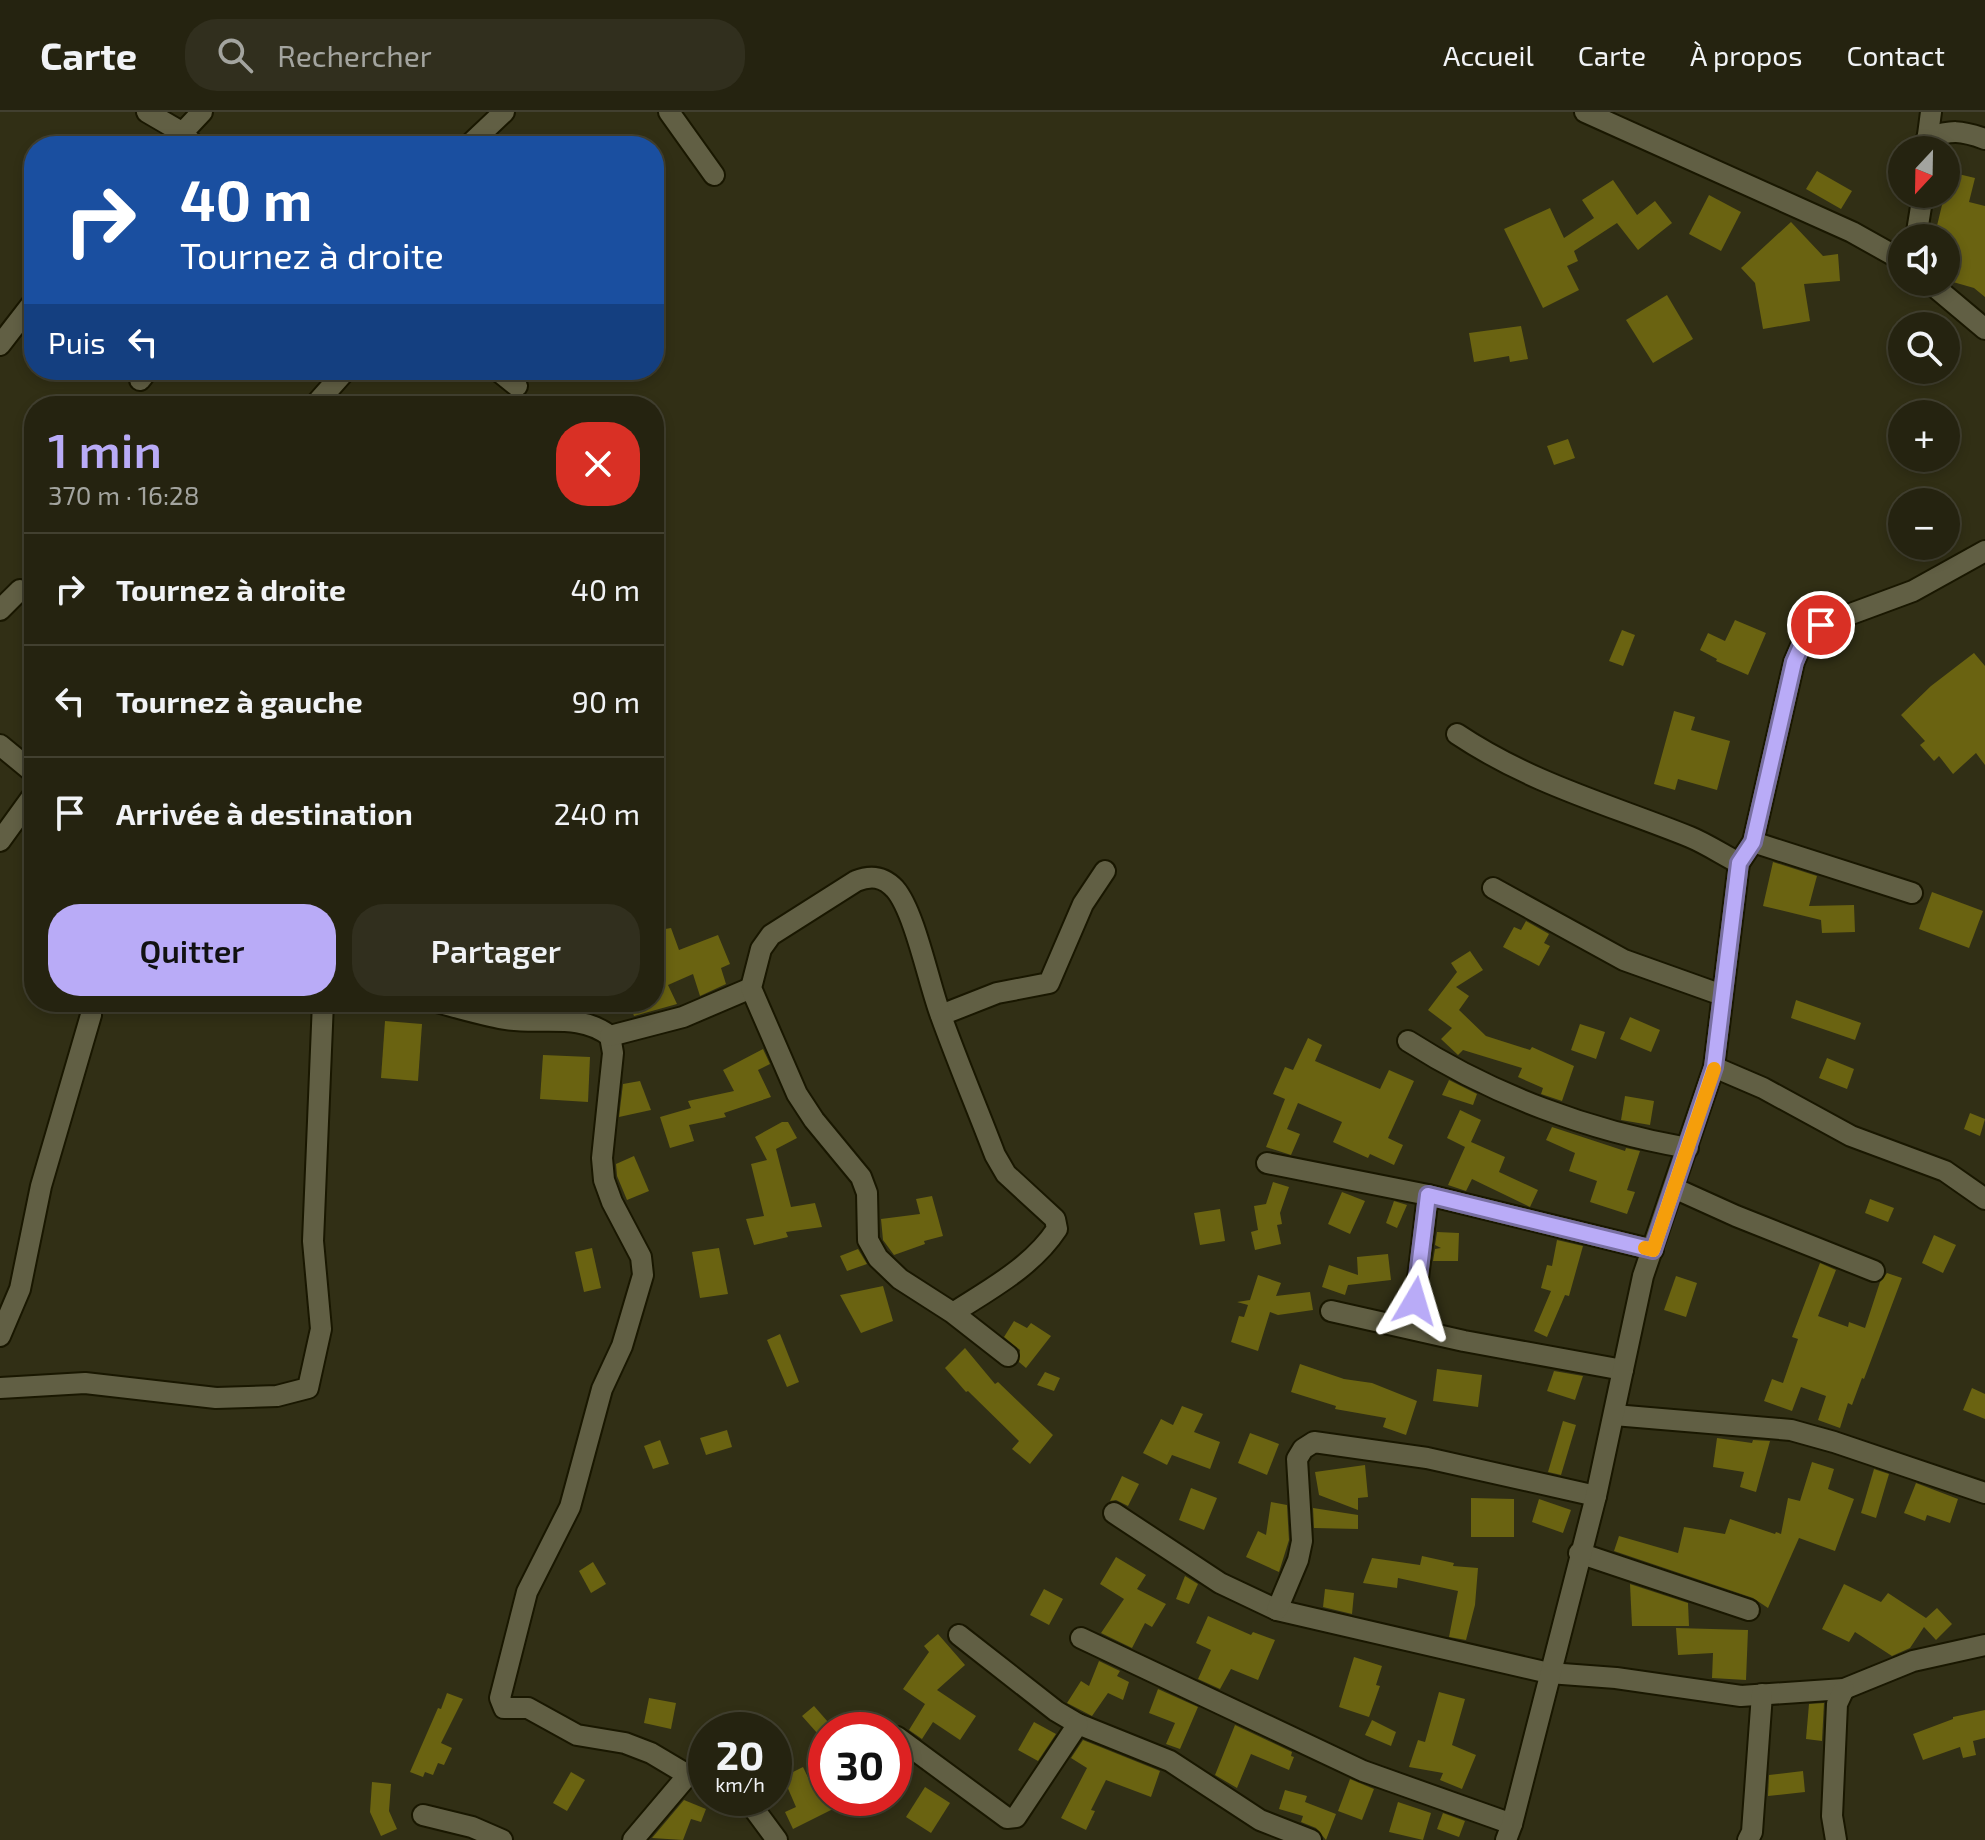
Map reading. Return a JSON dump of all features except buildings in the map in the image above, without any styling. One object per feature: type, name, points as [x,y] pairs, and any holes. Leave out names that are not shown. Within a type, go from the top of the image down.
[{"type":"street","points":[[147,112],[176,136]]},
{"type":"street","points":[[187,136],[202,112]]},
{"type":"street","points":[[479,136],[504,112]]},
{"type":"street","points":[[669,112],[714,175]]},
{"type":"street","points":[[1927,136],[1931,112]]},
{"type":"street","points":[[1592,113],[1888,251]]},
{"type":"street","points":[[1940,136],[1949,131],[1962,131],[1985,139]]},
{"type":"street","points":[[1946,296],[1985,329]]},
{"type":"street","points":[[0,345],[24,314]]},
{"type":"street","points":[[323,396],[337,380]]},
{"type":"street","points":[[510,380],[517,386]]},
{"type":"street","points":[[1081,1638],[1363,1771],[1509,1832],[1596,1496],[1643,1276],[1714,1067],[1739,863],[1753,842],[1794,662],[1804,639],[1821,625],[1913,591],[1985,551]]},
{"type":"street","points":[[0,610],[20,590]]},
{"type":"street","points":[[1457,734],[1489,756],[1579,797],[1692,838],[1739,863]]},
{"type":"street","points":[[0,745],[24,765]]},
{"type":"street","points":[[0,841],[24,808]]},
{"type":"street","points":[[1753,842],[1912,893]]},
{"type":"street","points":[[941,1015],[997,993],[1049,983],[1083,904],[1105,871]]},
{"type":"street","points":[[953,1313],[1017,1271],[1047,1245],[1057,1229],[1055,1219],[1006,1174],[995,1155],[941,1015],[906,909],[894,889],[881,879],[870,876],[856,881],[771,935],[761,949],[751,988],[797,1094],[814,1120],[861,1177],[867,1193],[868,1240],[878,1258],[900,1279],[953,1313],[1008,1356]]},
{"type":"street","points":[[1493,888],[1624,960],[1722,995]]},
{"type":"street","points":[[610,1036],[683,1017],[751,988]]},
{"type":"street","points":[[0,1388],[85,1383],[216,1398],[277,1396],[308,1388],[321,1329],[313,1241],[323,1012]]},
{"type":"street","points":[[478,1012],[506,1019],[554,1012]]},
{"type":"street","points":[[563,1012],[597,1026],[610,1036],[613,1053],[602,1158],[604,1180],[641,1257],[643,1275],[622,1346],[602,1389],[570,1507],[527,1592],[500,1698],[504,1708],[528,1708],[577,1735],[625,1743],[688,1772]]},
{"type":"street","points":[[0,1336],[20,1289],[41,1186],[91,1015]]},
{"type":"street","points":[[1408,1041],[1438,1060],[1520,1099],[1626,1135],[1688,1148]]},
{"type":"street","points":[[1714,1067],[1763,1088],[1851,1136],[1945,1171],[1985,1199]]},
{"type":"street","points":[[1267,1163],[1428,1195],[1653,1250]]},
{"type":"street","points":[[1674,1188],[1874,1271]]},
{"type":"street","points":[[1412,1328],[1428,1195]]},
{"type":"street","points":[[1331,1311],[1464,1341],[1623,1370]]},
{"type":"street","points":[[1614,1415],[1791,1430],[1985,1493]]},
{"type":"street","points":[[1277,1610],[1298,1560],[1302,1541],[1297,1459],[1303,1449],[1314,1442],[1427,1458],[1596,1496]]},
{"type":"street","points":[[1114,1513],[1220,1583],[1277,1610],[1549,1673],[1616,1678],[1741,1696],[1844,1689],[1913,1661],[1985,1645]]},
{"type":"street","points":[[1579,1553],[1749,1610]]},
{"type":"street","points":[[959,1635],[1056,1711],[1078,1724],[1170,1761],[1260,1820],[1311,1840]]},
{"type":"street","points":[[1836,1840],[1832,1816],[1837,1704],[1844,1689]]},
{"type":"street","points":[[1748,1840],[1752,1832],[1762,1694]]},
{"type":"street","points":[[912,1748],[1007,1818],[1016,1817],[1078,1724]]},
{"type":"street","points":[[633,1840],[688,1785]]},
{"type":"street","points":[[423,1815],[472,1827],[502,1840]]},
{"type":"street","points":[[759,1816],[777,1840]]},
{"type":"slow traffic","points":[[1645,1248],[1653,1250],[1714,1069]]},
{"type":"route","points":[[1415,1301],[1428,1195],[1653,1250],[1714,1067],[1739,863],[1753,842],[1794,662],[1804,639],[1821,625]]}]
